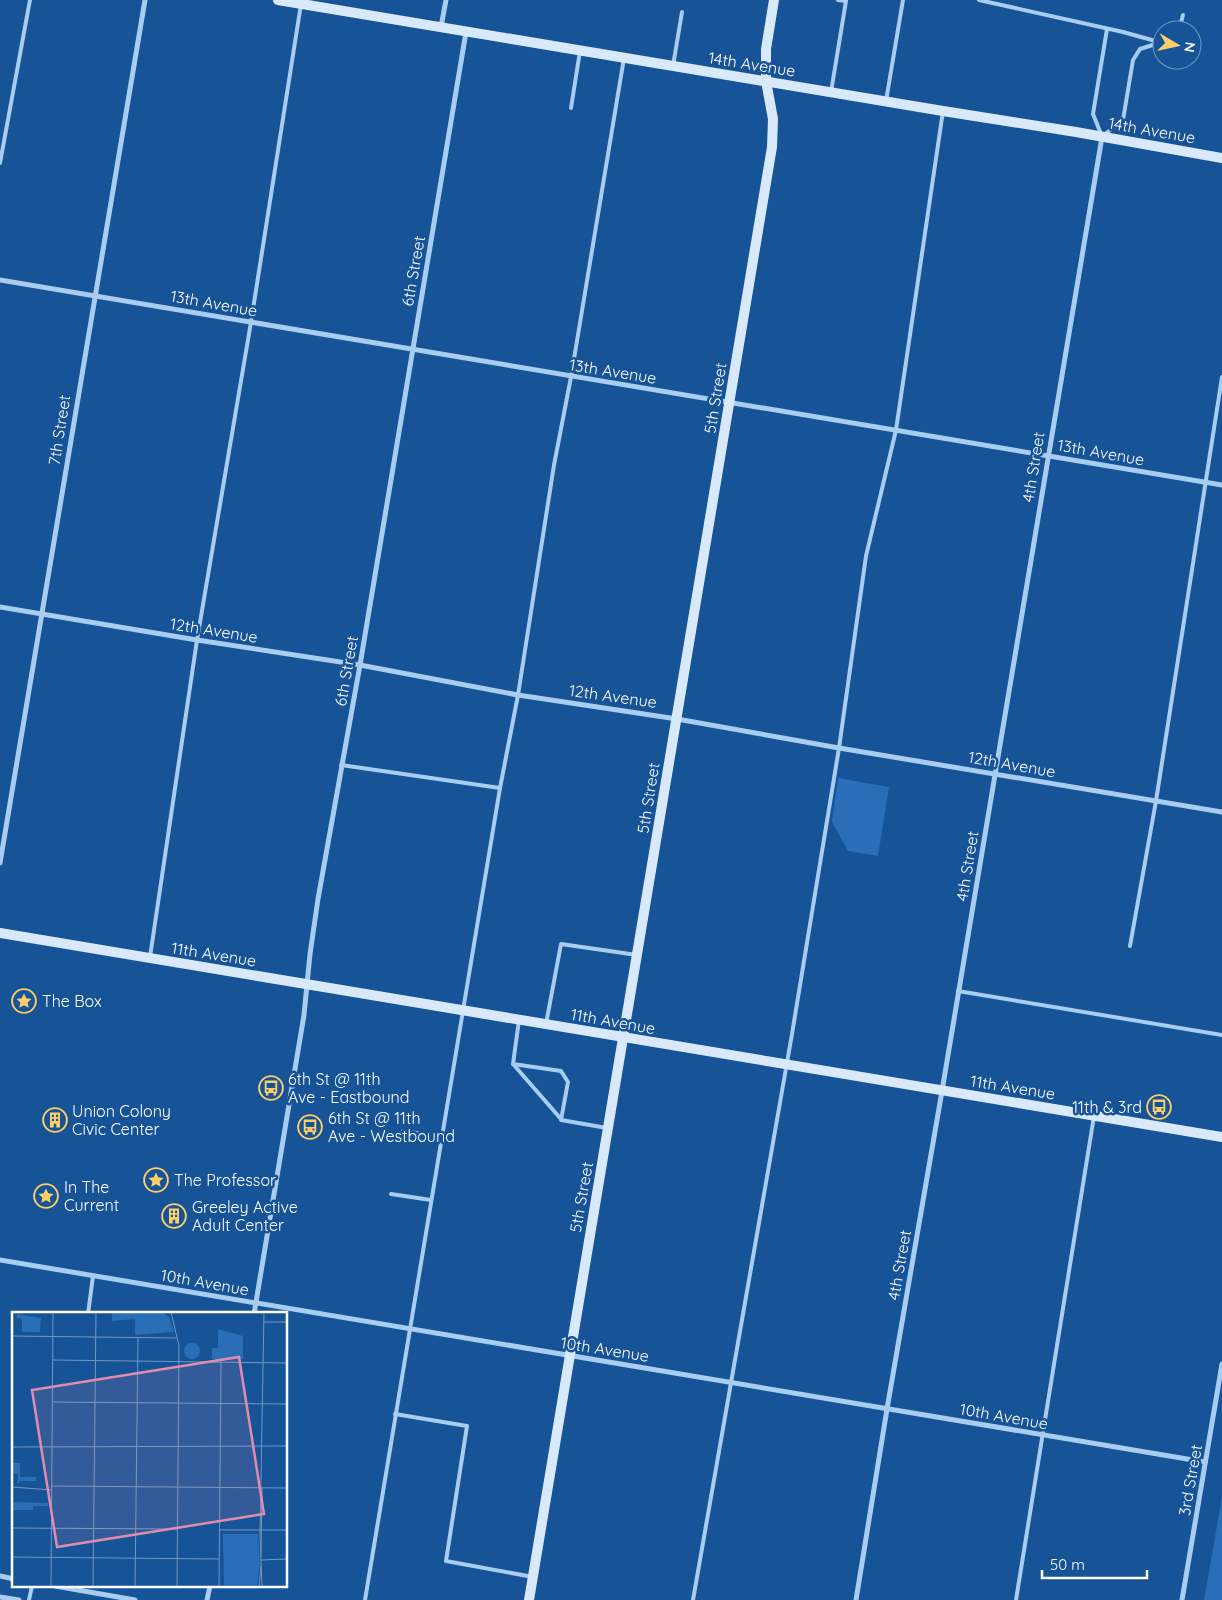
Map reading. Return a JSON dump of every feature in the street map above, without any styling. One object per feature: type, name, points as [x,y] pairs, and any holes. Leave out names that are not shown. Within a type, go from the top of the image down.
[{"type":"main road","name":"14th Avenue","points":[[278,0],[1222,158]]},
{"type":"main road","name":"5th Street","points":[[529,1600],[772,147],[773,119],[766,81],[766,50],[774,0]]},
{"type":"main road","name":"11th Avenue","points":[[0,933],[1222,1137]]},
{"type":"street","name":"7th Street","points":[[0,863],[2,842],[145,0]]},
{"type":"street","points":[[441,28],[446,0]]},
{"type":"street","name":"6th Street","points":[[254,1312],[304,1015],[317,909],[360,665],[466,32]]},
{"type":"street","name":"4th Street","points":[[856,1600],[1102,137]]},
{"type":"street","name":"13th Avenue","points":[[0,280],[1222,485]]},
{"type":"street","name":"12th Avenue","points":[[0,607],[360,665],[518,695],[677,719],[1222,812]]},
{"type":"street","name":"10th Avenue","points":[[0,1260],[1205,1462]]},
{"type":"street","name":"3rd Street","points":[[1182,1600],[1222,1364]]},
{"type":"street","points":[[67,1588],[135,1600]]},
{"type":"street","points":[[0,1597],[19,1600]]},
{"type":"lane","points":[[0,163],[30,0]]},
{"type":"lane","points":[[831,92],[846,2],[838,0]]},
{"type":"lane","points":[[886,102],[903,0]]},
{"type":"lane","points":[[979,0],[1152,40]]},
{"type":"lane","points":[[150,958],[197,640],[251,322],[301,4]]},
{"type":"lane","points":[[673,66],[682,12]]},
{"type":"lane","points":[[1182,20],[1183,15]]},
{"type":"lane","points":[[1107,29],[1093,114],[1102,137],[1123,120],[1133,60],[1140,49],[1152,45]]},
{"type":"lane","points":[[571,108],[580,51]]},
{"type":"lane","points":[[365,1600],[441,1137],[500,788],[518,695],[554,465],[571,377],[624,58]]},
{"type":"lane","points":[[693,1600],[787,1065],[839,748],[866,556],[896,430],[943,111]]},
{"type":"lane","points":[[1130,946],[1156,801],[1222,377]]},
{"type":"lane","points":[[341,765],[500,788]]},
{"type":"lane","points":[[546,1025],[561,944],[637,955]]},
{"type":"lane","points":[[958,991],[1222,1035]]},
{"type":"lane","points":[[519,1020],[513,1064],[561,1120],[608,1128]]},
{"type":"lane","points":[[513,1064],[561,1071],[568,1082],[561,1120]]},
{"type":"lane","points":[[1016,1600],[1094,1116]]},
{"type":"lane","points":[[403,1131],[441,1137]]},
{"type":"lane","points":[[391,1194],[431,1200]]},
{"type":"lane","points":[[88,1312],[93,1276]]},
{"type":"lane","points":[[395,1414],[467,1426],[446,1561],[533,1577]]},
{"type":"shaded area","points":[[838,778],[889,787],[878,856],[848,851],[832,822]]},
{"type":"shaded area","points":[[1222,1497],[1222,1600],[1204,1600]]},
{"type":"place","name":"The Box","points":[[24,1001]]},
{"type":"place","name":"6th St @ 11th Ave - Eastbound","points":[[271,1088]]},
{"type":"place","name":"11th & 3rd","points":[[1159,1107]]},
{"type":"place","name":"Union Colony Civic Center","points":[[55,1120]]},
{"type":"place","name":"6th St @ 11th Ave - Westbound","points":[[310,1127]]},
{"type":"place","name":"The Professor","points":[[156,1180]]},
{"type":"place","name":"In The Current","points":[[46,1196]]},
{"type":"place","name":"Greeley Active Adult Center","points":[[174,1216]]}]
